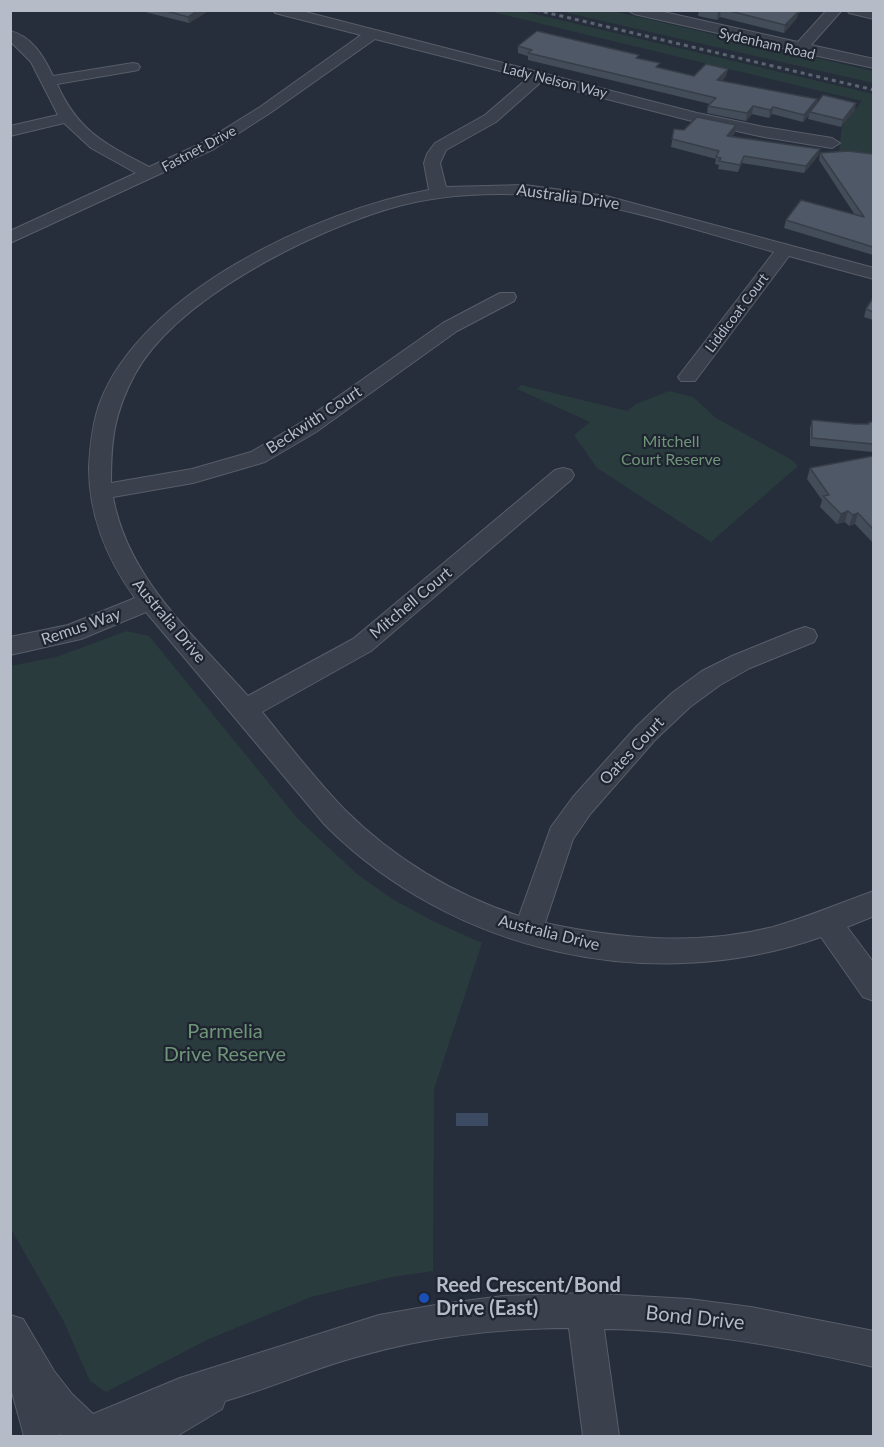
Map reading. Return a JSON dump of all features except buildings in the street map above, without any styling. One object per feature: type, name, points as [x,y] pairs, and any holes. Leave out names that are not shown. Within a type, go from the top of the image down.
[{"type":"street","name":"Lady Nelson Way","points":[[280,10],[723,123],[832,142]]},
{"type":"street","name":"Sydenham Road","points":[[634,10],[664,14],[714,32],[873,65]]},
{"type":"street","points":[[801,49],[835,10]]},
{"type":"street","points":[[854,10],[873,15]]},
{"type":"street","name":"Fastnet Drive","points":[[10,238],[59,213],[150,174],[228,135],[372,34]]},
{"type":"street","points":[[10,35],[31,49],[67,118],[92,140],[150,174]]},
{"type":"street","points":[[48,81],[133,67]]},
{"type":"street","points":[[439,193],[430,166],[436,152],[448,141],[484,123],[538,77]]},
{"type":"street","points":[[10,131],[67,118]]},
{"type":"street","name":"Australia Drive","points":[[873,274],[627,205],[586,196],[522,189],[439,193],[385,204],[326,225],[224,278],[177,312],[145,345],[114,394],[101,438],[99,456],[100,492],[108,530],[134,580],[328,809],[351,833],[417,883],[459,906],[528,930],[580,944],[635,950],[705,950],[766,940],[827,922],[873,903]]},
{"type":"street","name":"Liddicoat Court","points":[[688,376],[785,249]]},
{"type":"street","name":"Beckwith Court","points":[[100,492],[215,471],[238,465],[276,448],[450,327],[507,297]]},
{"type":"street","name":"Mitchell Court","points":[[246,710],[362,645],[563,475]]},
{"type":"street","name":"Remus Way","points":[[10,646],[73,633],[150,601]]},
{"type":"street","name":"Oates Court","points":[[528,930],[561,835],[582,805],[646,733],[681,700],[711,678],[741,662],[805,636]]},
{"type":"street","points":[[827,922],[873,988]]},
{"type":"street","points":[[584,1311],[601,1437]]},
{"type":"street","name":"Bond Drive","points":[[84,1433],[174,1398],[378,1333],[474,1318],[584,1311],[650,1312],[709,1317],[821,1336],[873,1349]]},
{"type":"street","points":[[14,1339],[45,1389],[61,1410],[84,1433]]},
{"type":"street","points":[[14,1339],[42,1437]]},
{"type":"street","name":"Bond Drive","points":[[143,1437],[235,1380]]},
{"type":"green space","points":[[488,11],[522,11],[873,94],[873,155],[839,152],[842,127],[862,101]]},
{"type":"green space","points":[[559,11],[612,11],[873,71],[873,83]]},
{"type":"green space","name":"Mitchell Court Reserve","points":[[521,385],[627,411],[636,404],[669,391],[693,397],[716,418],[792,460],[798,466],[711,542],[597,468],[574,435],[590,422],[517,389]]},
{"type":"green space","name":"Parmelia Drive Reserve","points":[[127,631],[149,636],[298,819],[357,874],[394,900],[482,943],[434,1089],[433,1271],[392,1277],[311,1297],[209,1339],[106,1392],[90,1381],[64,1322],[11,1229],[10,666],[56,657]]},
{"type":"water","points":[[456,1113],[488,1113],[488,1126],[456,1126]]},
{"type":"railway","points":[[536,10],[874,90]]},
{"type":"place","name":"Reed Crescent/Bond Drive (East)","points":[[424,1298]]}]
